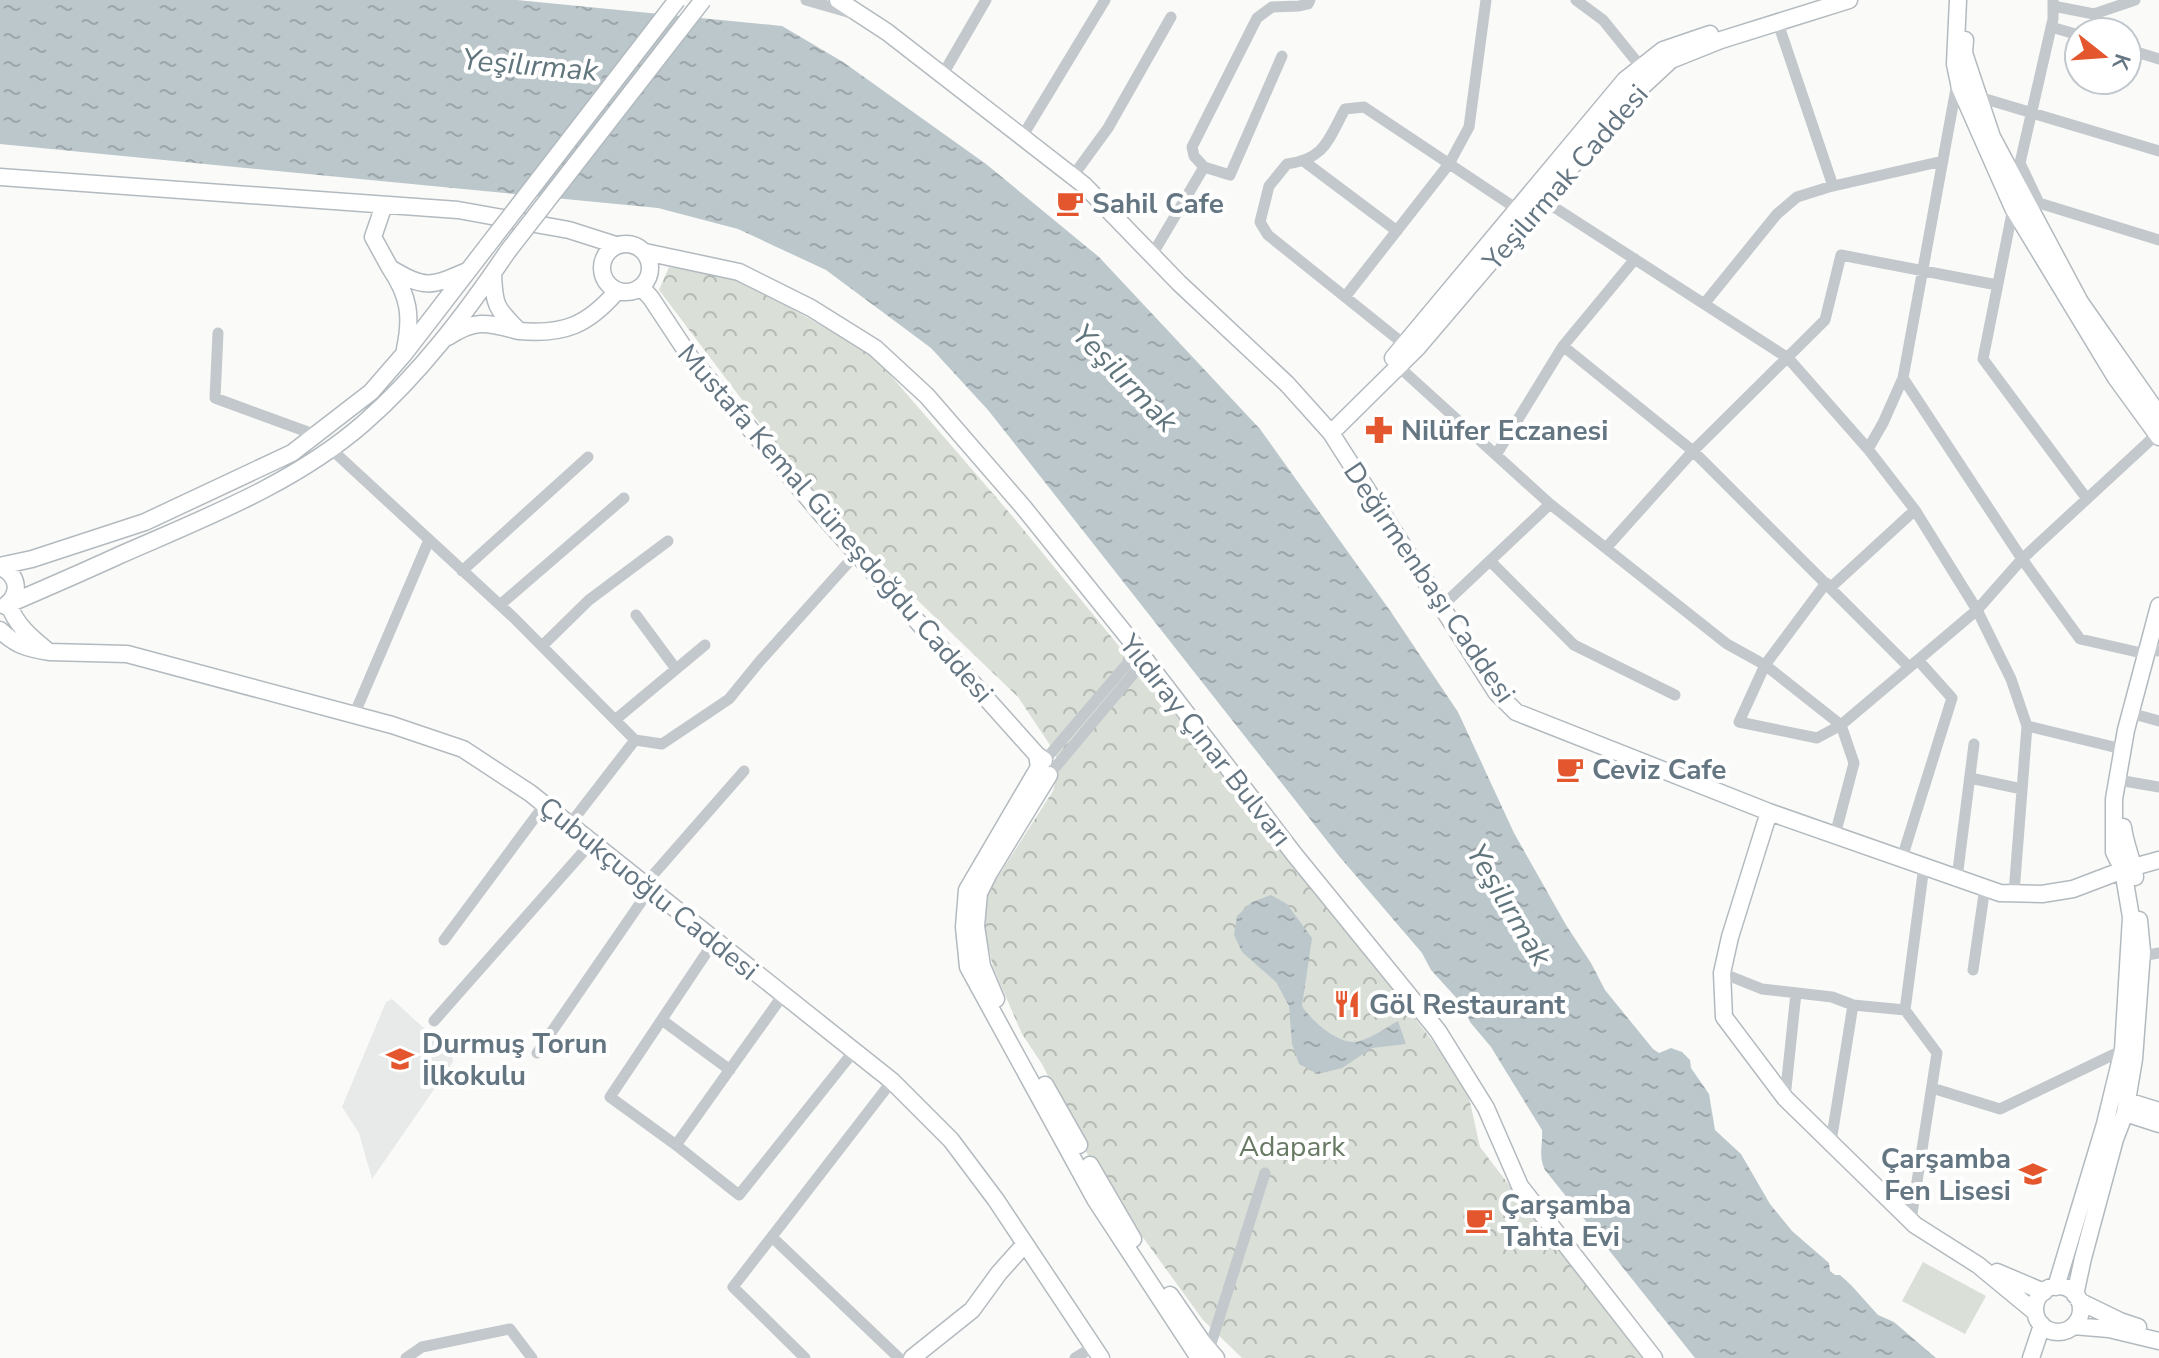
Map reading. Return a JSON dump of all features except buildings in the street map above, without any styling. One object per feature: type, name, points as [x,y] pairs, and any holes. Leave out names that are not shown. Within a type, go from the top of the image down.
[{"type":"main road","points":[[0,566],[32,559],[145,522],[292,453],[371,392],[469,271],[677,0]]},
{"type":"main road","points":[[4,606],[257,493],[362,425],[405,385],[703,0]]},
{"type":"main road","name":"Değirmenbaşı Caddesi","points":[[838,0],[867,17],[943,74],[1084,185],[1179,283],[1287,384],[1327,428],[1496,692],[1516,712],[1769,812],[2000,893],[2042,894],[2073,889],[2159,860]]},
{"type":"main road","name":"Yeşilırmak Caddesi","points":[[1327,428],[1394,358],[1625,80],[1663,50],[1815,0]]},
{"type":"main road","name":"Yeşilırmak Caddesi","points":[[1327,428],[1417,348],[1631,97],[1671,60],[1721,40],[1849,0]]},
{"type":"main road","points":[[1958,0],[1955,64],[1960,88],[2013,208],[2116,378],[2158,436]]},
{"type":"main road","points":[[1969,0],[1964,53],[1992,137],[2080,302],[2159,415]]},
{"type":"main road","points":[[0,177],[458,210],[486,215],[569,230],[616,245],[631,244],[645,252],[650,266],[646,281],[634,291],[617,291],[602,272],[604,256],[616,245]]},
{"type":"main road","points":[[384,205],[373,237],[401,283],[409,307],[410,328],[404,354]]},
{"type":"main road","name":"Yıldıray Çınar Bulvarı","points":[[645,252],[739,272],[811,308],[875,348],[927,396],[1024,508],[1294,854],[1438,1031],[1486,1108],[1520,1186],[1654,1358]]},
{"type":"main road","points":[[390,268],[421,284],[433,284],[469,271]]},
{"type":"main road","points":[[493,273],[493,296],[498,310],[519,331]]},
{"type":"main road","name":"Mustafa Kemal Güneşdoğdu Caddesi","points":[[641,287],[690,357],[856,554],[1045,766]]},
{"type":"main road","points":[[437,345],[461,329],[477,323],[541,333],[580,323],[601,310],[617,291]]},
{"type":"main road","points":[[0,566],[10,572],[16,585],[16,592],[4,606]]},
{"type":"main road","points":[[4,606],[49,652]]},
{"type":"main road","points":[[1769,812],[1730,937],[1722,973],[1724,1017],[1785,1098],[1911,1220],[1978,1265],[2044,1323],[2068,1330],[2080,1314],[2077,1298],[2083,1258],[2126,1107],[2134,1059],[2142,956],[2128,868],[2121,795],[2156,651],[2159,606]]},
{"type":"main road","name":"Çubukçuoğlu Caddesi","points":[[0,630],[14,643],[29,649],[127,654],[392,725],[463,749],[545,804],[892,1081],[951,1140],[996,1200],[1097,1353]]},
{"type":"main road","points":[[2037,1355],[2044,1323],[2038,1298],[2050,1289],[2105,1124],[2123,1050],[2131,917],[2128,868],[2114,852],[2114,799],[2122,749],[2156,651]]},
{"type":"main road","points":[[1045,766],[979,893],[976,926],[982,966],[1004,1018],[1058,1107],[1104,1202],[1208,1355]]},
{"type":"main road","points":[[2126,1107],[2159,1111]]},
{"type":"main road","points":[[2126,1107],[2159,1124]]},
{"type":"main road","points":[[912,1358],[972,1310],[1024,1245]]},
{"type":"main road","points":[[1978,1265],[2050,1289],[2064,1287],[2077,1298],[2120,1321],[2159,1333]]},
{"type":"main road","points":[[2073,1326],[2109,1329],[2159,1341]]},
{"type":"street","points":[[806,0],[867,17]]},
{"type":"street","points":[[943,74],[986,0]]},
{"type":"street","points":[[1022,137],[1105,0]]},
{"type":"street","points":[[1282,56],[1230,175],[1204,167],[1194,156],[1192,147],[1257,18],[1272,7],[1299,6],[1308,4],[1310,0]]},
{"type":"street","points":[[1345,297],[1449,164],[1469,127],[1486,0]]},
{"type":"street","points":[[1576,0],[1603,20],[1641,67]]},
{"type":"street","points":[[2135,0],[2094,14],[2053,3],[2051,27],[2020,163],[2039,203],[2159,240]]},
{"type":"street","points":[[1073,176],[1108,128],[1171,17]]},
{"type":"street","points":[[1778,23],[1833,186]]},
{"type":"street","points":[[2051,27],[2063,30]]},
{"type":"street","points":[[1868,449],[1903,378],[1958,79]]},
{"type":"street","points":[[1979,97],[2159,151]]},
{"type":"street","points":[[1405,345],[1268,235],[1260,222],[1269,186],[1287,164],[1305,162],[1321,152],[1345,109],[1364,107],[1517,209]]},
{"type":"street","points":[[1704,304],[1777,214],[1797,197],[1943,161]]},
{"type":"street","points":[[1305,162],[1397,231]]},
{"type":"street","points":[[1152,255],[1204,167]]},
{"type":"street","points":[[1543,200],[1788,358],[1868,449],[1915,510],[1977,610],[2011,679],[2027,726],[2014,893]]},
{"type":"street","points":[[2013,208],[1983,359],[2087,499]]},
{"type":"street","points":[[1606,548],[1693,451],[1825,320],[1841,255],[1997,285]]},
{"type":"street","points":[[1496,455],[1563,346],[1635,259]]},
{"type":"street","points":[[218,333],[215,398],[316,435]]},
{"type":"street","points":[[1563,346],[1693,451],[1828,586],[1952,698],[1902,858]]},
{"type":"street","points":[[1398,366],[1550,504],[1727,644],[1765,665],[1841,725],[1854,763],[1835,835]]},
{"type":"street","points":[[1903,378],[2022,559],[2080,639],[2156,651]]},
{"type":"street","points":[[1915,510],[1828,586],[1765,665],[1739,722],[1817,738],[1841,725],[1977,610],[2022,559],[2158,436]]},
{"type":"street","points":[[330,448],[500,605],[635,740],[662,744],[729,699],[856,554]]},
{"type":"street","points":[[462,571],[588,457]]},
{"type":"street","points":[[500,605],[624,498]]},
{"type":"street","points":[[1441,607],[1550,504]]},
{"type":"street","points":[[354,715],[429,540]]},
{"type":"street","points":[[542,646],[589,600],[668,541]]},
{"type":"street","points":[[1490,561],[1574,645],[1675,695]]},
{"type":"street","points":[[636,615],[676,669]]},
{"type":"street","points":[[615,720],[705,645]]},
{"type":"street","points":[[1045,766],[1141,655]]},
{"type":"street","points":[[2141,716],[2159,721]]},
{"type":"street","points":[[2027,726],[2122,749]]},
{"type":"street","points":[[570,824],[635,740]]},
{"type":"street","points":[[1957,878],[1974,744]]},
{"type":"street","points":[[537,1053],[648,887],[744,771]]},
{"type":"street","points":[[1970,778],[2022,789]]},
{"type":"street","points":[[2124,781],[2159,787]]},
{"type":"street","points":[[444,940],[545,804]]},
{"type":"street","points":[[434,1021],[592,842]]},
{"type":"street","points":[[1911,1220],[1937,1053],[1905,1010],[1924,866]]},
{"type":"street","points":[[1973,970],[1985,887]]},
{"type":"street","points":[[715,940],[610,1097],[739,1195],[854,1051]]},
{"type":"street","points":[[2142,956],[2159,953]]},
{"type":"street","points":[[1722,973],[1762,989],[1832,997],[1853,1005],[1905,1010]]},
{"type":"street","points":[[1785,1098],[1796,993]]},
{"type":"street","points":[[676,1145],[783,995]]},
{"type":"street","points":[[1831,1142],[1853,1005]]},
{"type":"street","points":[[662,1020],[730,1070]]},
{"type":"street","points":[[1932,1088],[2000,1109],[2123,1050]]},
{"type":"street","points":[[805,1358],[733,1287],[892,1081]]},
{"type":"street","points":[[1208,1355],[1265,1173]]},
{"type":"street","points":[[772,1237],[899,1358]]},
{"type":"street","points":[[406,1358],[422,1347],[510,1329],[532,1358]]},
{"type":"street","points":[[1075,1358],[1097,1353]]},
{"type":"shaded area","points":[[392,999],[452,1054],[453,1062],[372,1179],[359,1133],[342,1107],[386,1002]]},
{"type":"green space","name":"Adapark","points":[[669,267],[736,277],[873,355],[1014,518],[1232,784],[1466,1084],[1480,1147],[1642,1358],[1242,1358],[1203,1320],[1099,1177],[1042,1064],[1022,1034],[993,967],[984,927],[988,892],[1053,791],[1057,774],[1056,754],[1018,697],[911,594],[810,490],[659,290]]},
{"type":"green space","points":[[1923,1262],[1986,1296],[1965,1334],[1902,1301]]},
{"type":"water","name":"Yeşilırmak","points":[[0,0],[517,0],[782,26],[843,62],[986,164],[1099,257],[1260,429],[1391,612],[1458,712],[1514,833],[1605,990],[1653,1049],[1659,1053],[1671,1048],[1682,1052],[1690,1060],[1691,1068],[1709,1094],[1715,1130],[1741,1154],[1770,1204],[1792,1231],[1829,1263],[1830,1271],[1851,1285],[1878,1315],[1894,1322],[1936,1358],[1695,1358],[1545,1170],[1541,1155],[1542,1130],[1491,1047],[1470,1022],[1462,1004],[1431,970],[1422,953],[1339,856],[988,410],[931,348],[826,270],[738,229],[658,208],[0,144]]},
{"type":"water","points":[[1271,895],[1287,904],[1312,938],[1302,1006],[1311,1018],[1330,1034],[1352,1042],[1369,1037],[1398,1021],[1406,1044],[1372,1048],[1342,1068],[1318,1074],[1299,1064],[1292,1044],[1289,1006],[1276,982],[1242,952],[1234,935],[1237,916],[1252,902]]},
{"type":"place","name":"Sahil Cafe","points":[[1070,203]]},
{"type":"place","name":"Nilüfer Eczanesi","points":[[1379,430]]},
{"type":"place","name":"Ceviz Cafe","points":[[1570,769]]},
{"type":"place","name":"Göl Restaurant","points":[[1347,1004]]},
{"type":"place","name":"Durmuş Torun İlkokulu","points":[[400,1059]]},
{"type":"place","name":"Çarşamba Fen Lisesi","points":[[2033,1174]]},
{"type":"place","name":"Çarşamba Tahta Evi","points":[[1479,1220]]}]
